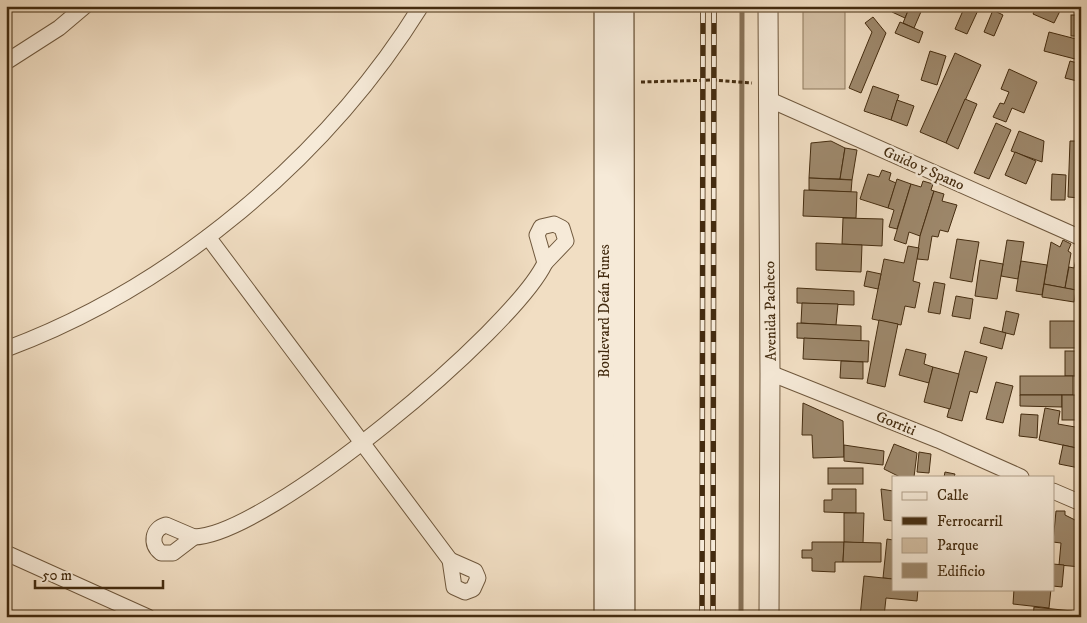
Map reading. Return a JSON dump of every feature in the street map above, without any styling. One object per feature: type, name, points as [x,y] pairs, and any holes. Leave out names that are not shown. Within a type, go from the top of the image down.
[{"type":"main road","name":"Boulevard Deán Funes","points":[[605,6],[605,617]]},
{"type":"main road","name":"Boulevard Deán Funes","points":[[623,6],[624,617]]},
{"type":"street","points":[[6,62],[59,28],[85,6]]},
{"type":"street","points":[[6,349],[77,318],[142,282],[208,237],[272,183],[324,131],[373,75],[421,6]]},
{"type":"street","name":"Avenida Pacheco","points":[[768,6],[769,617]]},
{"type":"street","name":"Guido y Spano","points":[[768,99],[1081,238]]},
{"type":"street","points":[[208,237],[450,560]]},
{"type":"street","points":[[194,537],[219,533],[236,525],[309,482],[363,443],[405,409],[503,318],[526,292],[546,263]]},
{"type":"street","name":"Gorriti","points":[[770,373],[938,440],[1019,476]]},
{"type":"street","points":[[1054,491],[1081,503]]},
{"type":"street","points":[[6,553],[148,617]]},
{"type":"path","points":[[623,83],[735,81],[749,83]]},
{"type":"green space","points":[[803,7],[845,7],[845,89],[803,89]]},
{"type":"building","points":[[895,6],[910,6],[905,18],[892,12]]},
{"type":"building","points":[[910,6],[923,7],[914,28],[903,23]]},
{"type":"building","points":[[965,6],[980,6],[967,34],[955,29]]},
{"type":"building","points":[[1037,6],[1067,6],[1065,11],[1061,9],[1054,23],[1033,14]]},
{"type":"building","points":[[993,10],[1003,15],[994,36],[984,32]]},
{"type":"building","points":[[1071,15],[1081,15],[1081,36],[1071,36]]},
{"type":"building","points":[[873,17],[886,33],[861,93],[849,88],[872,32],[865,23]]},
{"type":"building","points":[[900,22],[923,32],[919,43],[895,33]]},
{"type":"building","points":[[1049,32],[1080,40],[1075,59],[1044,51]]},
{"type":"building","points":[[930,51],[946,56],[937,85],[921,80]]},
{"type":"building","points":[[955,53],[981,65],[946,143],[920,132]]},
{"type":"building","points":[[1070,61],[1081,64],[1081,82],[1065,78]]},
{"type":"building","points":[[1009,69],[1037,82],[1024,113],[1012,108],[1006,122],[993,117],[1000,103],[1004,104],[1009,92],[1001,89]]},
{"type":"building","points":[[873,86],[899,95],[891,120],[864,111]]},
{"type":"building","points":[[965,99],[977,104],[958,149],[946,143]]},
{"type":"building","points":[[897,100],[914,106],[907,126],[891,120]]},
{"type":"building","points":[[996,123],[1011,130],[989,179],[974,173]]},
{"type":"building","points":[[1019,131],[1044,141],[1042,162],[1011,151]]},
{"type":"building","points":[[831,141],[845,148],[840,179],[809,178],[811,143]]},
{"type":"building","points":[[1070,141],[1081,141],[1081,198],[1068,197]]},
{"type":"building","points":[[845,148],[857,150],[852,180],[840,179]]},
{"type":"building","points":[[1015,152],[1036,161],[1026,184],[1005,175]]},
{"type":"building","points":[[882,170],[891,173],[889,180],[896,183],[888,208],[860,199],[868,174],[879,177]]},
{"type":"building","points":[[1052,174],[1066,175],[1065,200],[1051,200]]},
{"type":"building","points":[[809,178],[852,180],[851,192],[809,190]]},
{"type":"building","points":[[897,179],[911,184],[897,229],[889,227],[894,210],[888,208]]},
{"type":"building","points":[[923,181],[933,184],[931,190],[934,191],[920,236],[909,232],[906,244],[894,240],[911,184],[921,187]]},
{"type":"building","points":[[804,190],[857,192],[856,218],[803,216]]},
{"type":"building","points":[[934,191],[944,194],[942,201],[957,205],[948,232],[940,230],[938,237],[932,236],[928,260],[917,259],[920,236]]},
{"type":"building","points":[[843,218],[883,219],[882,246],[842,244]]},
{"type":"building","points":[[957,239],[979,242],[972,282],[950,278]]},
{"type":"building","points":[[1007,240],[1024,242],[1018,279],[1001,276]]},
{"type":"building","points":[[1063,240],[1071,244],[1068,251],[1071,253],[1065,288],[1044,284],[1051,242],[1060,247]]},
{"type":"building","points":[[816,243],[862,245],[861,272],[816,270]]},
{"type":"building","points":[[908,246],[919,248],[913,281],[920,283],[915,308],[905,306],[901,325],[872,319],[884,259],[904,263]]},
{"type":"building","points":[[1077,255],[1081,255],[1081,291],[1065,288],[1069,267],[1074,268]]},
{"type":"building","points":[[980,260],[1003,264],[997,299],[975,296]]},
{"type":"building","points":[[1021,261],[1047,265],[1042,295],[1016,291]]},
{"type":"building","points":[[867,271],[881,274],[878,289],[864,286]]},
{"type":"building","points":[[934,282],[945,284],[940,314],[928,312]]},
{"type":"building","points":[[1044,284],[1076,290],[1074,302],[1042,297]]},
{"type":"building","points":[[797,288],[854,291],[854,305],[797,303]]},
{"type":"building","points":[[956,296],[973,299],[970,319],[952,316]]},
{"type":"building","points":[[802,303],[838,304],[836,325],[801,323]]},
{"type":"building","points":[[1006,311],[1019,314],[1014,335],[1002,332]]},
{"type":"building","points":[[879,320],[898,324],[885,387],[867,383]]},
{"type":"building","points":[[1050,321],[1079,321],[1079,348],[1050,348]]},
{"type":"building","points":[[797,323],[861,326],[861,341],[797,338]]},
{"type":"building","points":[[984,327],[1006,333],[1002,349],[980,343]]},
{"type":"building","points":[[804,338],[869,341],[868,362],[803,359]]},
{"type":"building","points":[[906,349],[926,354],[924,364],[933,367],[929,383],[899,375]]},
{"type":"building","points":[[965,351],[987,357],[977,393],[970,391],[962,421],[947,417]]},
{"type":"building","points":[[1065,351],[1081,351],[1081,376],[1065,376]]},
{"type":"building","points":[[841,361],[863,362],[863,379],[840,378]]},
{"type":"building","points":[[933,367],[959,374],[950,409],[924,402]]},
{"type":"building","points":[[1020,376],[1073,376],[1073,395],[1020,395]]},
{"type":"building","points":[[996,382],[1013,386],[1003,423],[986,419]]},
{"type":"building","points":[[1020,395],[1062,395],[1062,407],[1020,406]]},
{"type":"building","points":[[1062,395],[1081,395],[1081,420],[1062,420]]},
{"type":"building","points":[[803,403],[843,421],[844,457],[813,458],[812,435],[802,435]]},
{"type":"building","points":[[1045,408],[1060,411],[1058,424],[1081,428],[1081,449],[1039,440]]},
{"type":"building","points":[[1021,414],[1038,415],[1037,438],[1019,436]]},
{"type":"building","points":[[894,444],[917,453],[914,476],[898,476],[884,469]]},
{"type":"building","points":[[844,445],[884,451],[883,465],[844,461]]},
{"type":"building","points":[[1063,445],[1081,449],[1079,468],[1059,464]]},
{"type":"building","points":[[919,452],[931,454],[929,473],[917,472]]},
{"type":"building","points":[[828,468],[863,468],[863,484],[828,484]]},
{"type":"building","points":[[945,472],[955,474],[954,476],[944,476]]},
{"type":"building","points":[[832,489],[856,489],[856,513],[824,512],[824,500],[832,500]]},
{"type":"building","points":[[881,489],[892,491],[892,521],[884,520]]},
{"type":"building","points":[[1056,511],[1065,511],[1065,515],[1081,523],[1081,567],[1059,565],[1061,543],[1054,542]]},
{"type":"building","points":[[844,513],[864,513],[863,543],[844,542]]},
{"type":"building","points":[[887,539],[892,540],[892,579],[883,578]]},
{"type":"building","points":[[812,542],[844,542],[843,562],[835,562],[835,572],[812,571],[812,558],[802,558],[802,550],[812,550]]},
{"type":"building","points":[[844,542],[881,543],[881,562],[843,562]]},
{"type":"building","points":[[1054,564],[1064,565],[1062,587],[1054,586]]},
{"type":"building","points":[[864,576],[892,579],[892,590],[918,590],[917,601],[886,598],[884,617],[860,617]]},
{"type":"building","points":[[1014,590],[1051,590],[1049,608],[1013,604]]},
{"type":"building","points":[[1034,607],[1072,611],[1072,617],[1033,617]]},
{"type":"waterway","points":[[741,617],[742,6]]},
{"type":"railway","points":[[702,617],[703,6]]},
{"type":"railway","points":[[713,617],[714,6]]}]
